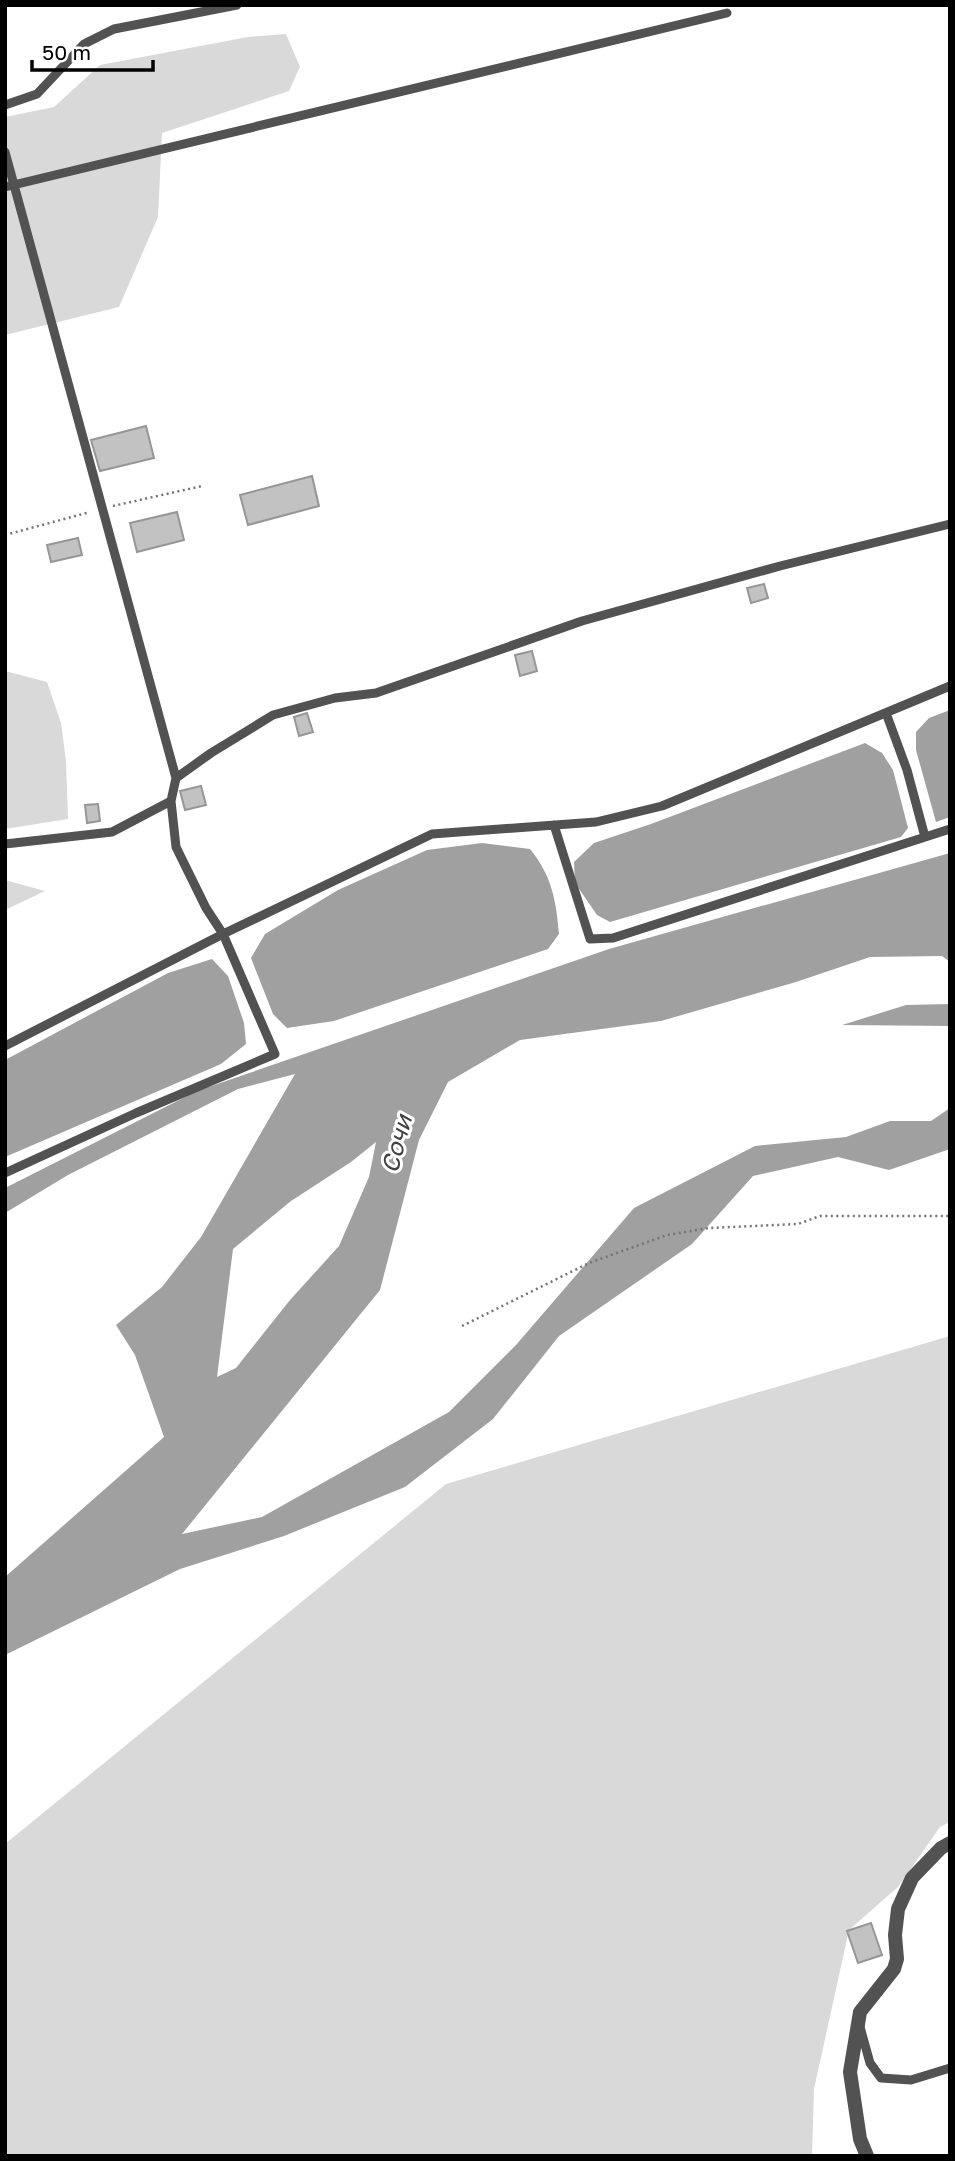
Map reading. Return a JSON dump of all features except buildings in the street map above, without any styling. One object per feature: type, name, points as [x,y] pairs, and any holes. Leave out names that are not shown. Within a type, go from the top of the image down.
[{"type":"street","points":[[867,2156],[860,2138],[850,2072],[860,2012],[894,1969],[897,1959],[895,1935],[898,1909],[912,1878],[941,1848],[950,1843]]},
{"type":"lane","points":[[5,105],[37,94],[84,44],[114,29],[237,5]]},
{"type":"lane","points":[[9,186],[727,13]]},
{"type":"lane","points":[[5,152],[9,186],[176,778],[170,801],[176,847],[206,908],[223,934],[275,1054],[5,1173]]},
{"type":"lane","points":[[176,778],[273,715],[335,698],[376,693],[582,621],[780,566],[950,524]]},
{"type":"lane","points":[[5,1046],[223,934],[432,834],[596,822],[662,806],[950,686]]},
{"type":"lane","points":[[886,713],[908,770],[925,837]]},
{"type":"lane","points":[[5,844],[112,832],[170,801]]},
{"type":"lane","points":[[554,825],[590,939],[612,938],[950,829]]},
{"type":"lane","points":[[859,2022],[870,2063],[881,2078],[911,2080],[950,2067]]},
{"type":"path","points":[[462,1326],[589,1264],[667,1235],[709,1228],[798,1224],[820,1216],[950,1216]]},
{"type":"shaded area","points":[[286,34],[300,67],[289,91],[162,133],[158,217],[119,307],[5,335],[5,117],[54,107],[100,65],[248,37]]},
{"type":"shaded area","points":[[5,671],[47,682],[61,723],[66,761],[68,819],[5,829]]},
{"type":"shaded area","points":[[5,880],[45,891],[5,910]]},
{"type":"shaded area","points":[[950,1336],[950,1822],[940,1827],[898,1887],[849,1930],[814,2089],[812,2156],[5,2156],[5,1844],[446,1484]]},
{"type":"water","points":[[950,710],[950,817],[936,822],[916,750],[916,732],[929,718]]},
{"type":"water","points":[[865,743],[882,753],[893,770],[908,828],[901,837],[610,922],[597,915],[575,883],[574,862],[594,843]]},
{"type":"water","points":[[482,843],[530,849],[537,859],[552,889],[558,922],[559,934],[548,949],[334,1021],[287,1028],[273,1014],[251,958],[265,934],[338,890],[427,850]]},
{"type":"water","name":"Сочи","points":[[950,853],[950,962],[942,956],[870,957],[796,982],[661,1021],[520,1040],[448,1082],[419,1140],[380,1290],[182,1534],[262,1517],[449,1412],[516,1345],[634,1208],[755,1146],[846,1137],[890,1121],[931,1121],[950,1108],[950,1149],[889,1170],[838,1157],[753,1176],[692,1244],[559,1336],[493,1419],[405,1487],[284,1536],[180,1569],[5,1655],[5,1577],[164,1437],[135,1355],[116,1325],[162,1287],[201,1237],[295,1074],[238,1089],[68,1175],[5,1213],[5,1188],[197,1091],[609,949]],"holes":[[[376,1142],[369,1177],[339,1246],[290,1300],[236,1368],[217,1377],[233,1249],[291,1201],[351,1162]]]},
{"type":"water","points":[[212,959],[228,976],[244,1023],[246,1044],[221,1064],[5,1157],[5,1060],[168,973]]},
{"type":"water","points":[[950,1004],[950,1026],[842,1025],[906,1005]]}]
